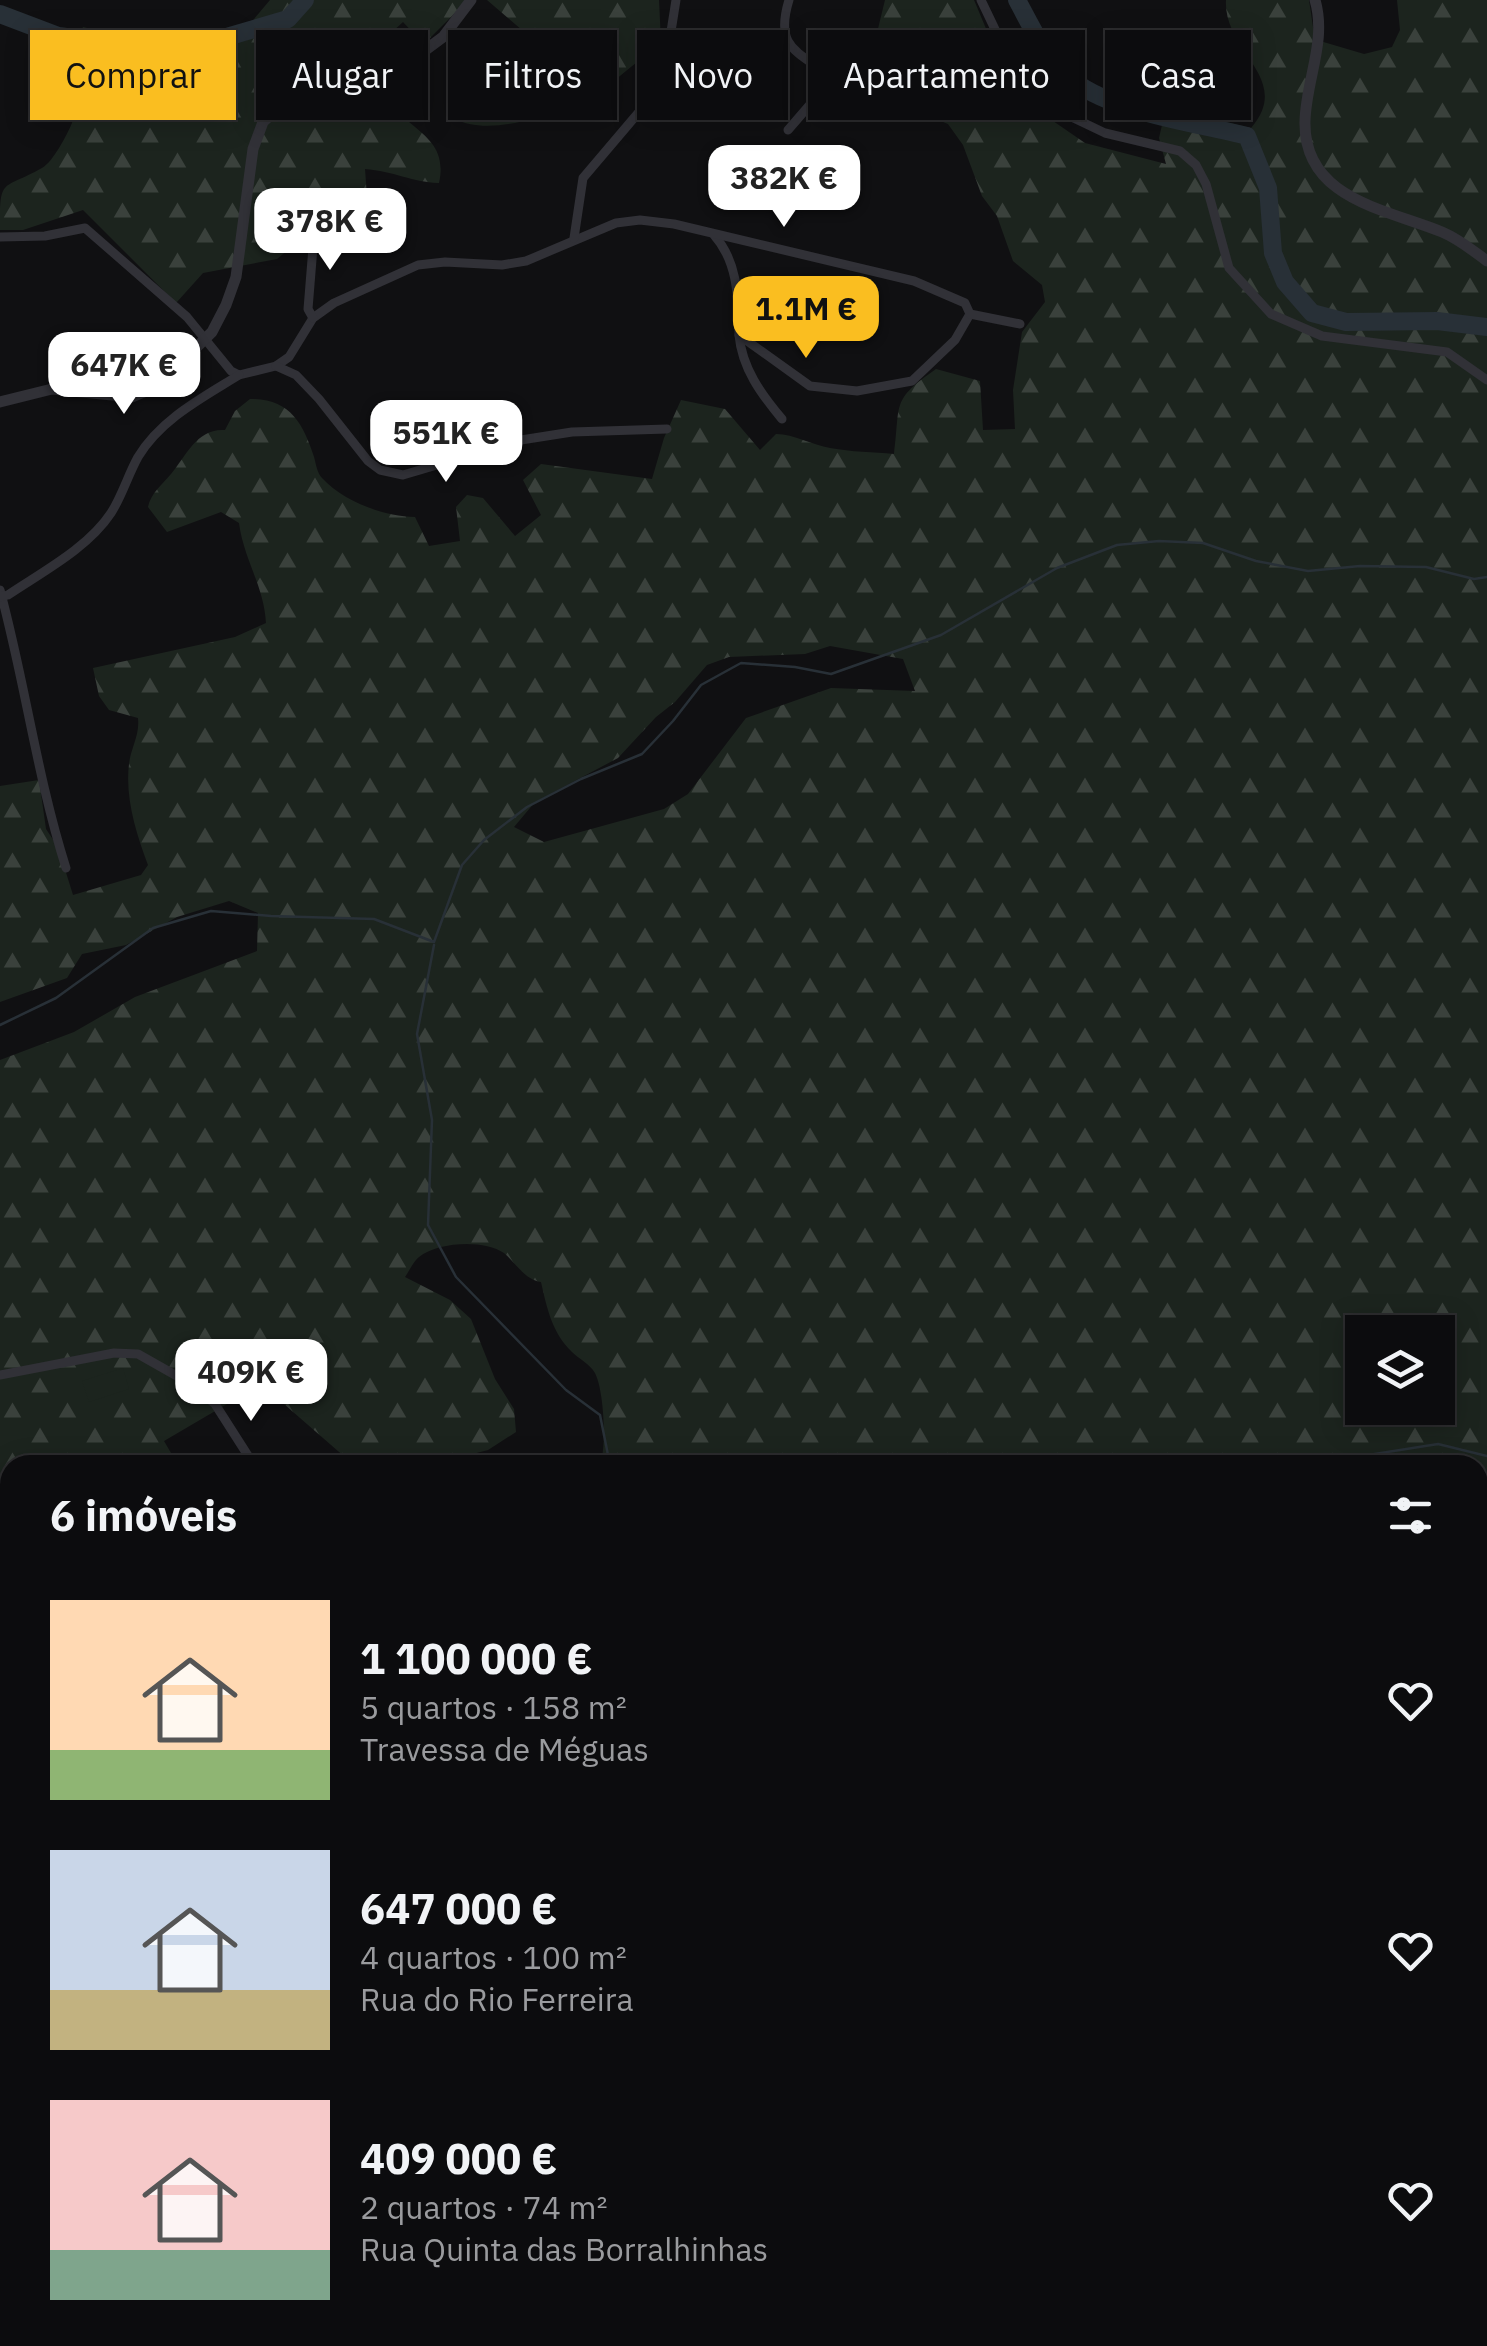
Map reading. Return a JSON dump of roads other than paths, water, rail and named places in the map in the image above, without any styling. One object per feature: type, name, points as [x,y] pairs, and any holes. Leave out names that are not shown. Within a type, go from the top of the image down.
[{"type":"street","points":[[0,402],[52,389],[132,396],[156,388],[207,338],[226,305],[236,277],[252,149],[263,122],[283,104],[311,91],[396,72],[443,37],[471,0]]},
{"type":"street","points":[[574,238],[583,178],[645,105],[666,69],[676,0]]},
{"type":"street","points":[[788,130],[833,78],[786,42],[782,30],[789,0]]},
{"type":"street","points":[[981,0],[1004,46],[1061,112],[1105,133],[1180,151],[1196,165],[1206,184],[1230,268],[1270,314],[1322,336],[1447,352],[1487,380]]},
{"type":"street","points":[[1315,0],[1319,38],[1304,121],[1307,147],[1318,170],[1353,200],[1451,236],[1487,260]]},
{"type":"street","points":[[66,868],[48,810],[14,636],[1,599],[58,561],[110,514],[149,440],[165,424],[239,375],[276,366],[289,357],[313,318],[334,304],[418,265],[502,265],[526,261],[574,238],[640,220],[914,281],[965,303],[970,314]]},
{"type":"street","points":[[0,237],[45,236],[85,228],[207,338],[239,375]]},
{"type":"street","points":[[712,233],[731,262],[736,283],[740,353],[782,419]]},
{"type":"street","points":[[313,318],[308,309],[314,236]]},
{"type":"street","points":[[970,314],[1020,324]]},
{"type":"street","points":[[739,335],[810,386],[857,391],[912,381],[955,340],[970,314]]},
{"type":"street","points":[[276,366],[296,375],[308,387],[368,461],[380,470],[402,476],[521,440],[572,432],[666,429]]},
{"type":"street","points":[[0,1375],[114,1353],[138,1354],[191,1384],[215,1404],[248,1455]]},
{"type":"waterway","points":[[0,14],[58,36],[136,45],[203,44],[288,19],[305,0]]},
{"type":"waterway","points":[[1017,0],[1058,67],[1096,95],[1146,113],[1247,136],[1268,188],[1273,253],[1285,282],[1312,313],[1346,322],[1437,321],[1487,327]]},
{"type":"waterway","points":[[0,1025],[56,998],[153,928],[211,911],[374,919],[434,942],[462,865],[484,840],[527,807],[642,754],[701,685],[741,663],[831,674],[941,635],[1057,568],[1117,545],[1159,541],[1203,543],[1256,561],[1308,571],[1360,566],[1426,567],[1474,579],[1487,577]]},
{"type":"waterway","points":[[434,945],[417,1034],[432,1120],[428,1225],[456,1277],[566,1390],[600,1415],[608,1455]]},
{"type":"waterway","points":[[1368,1455],[1438,1444],[1483,1455]]}]
